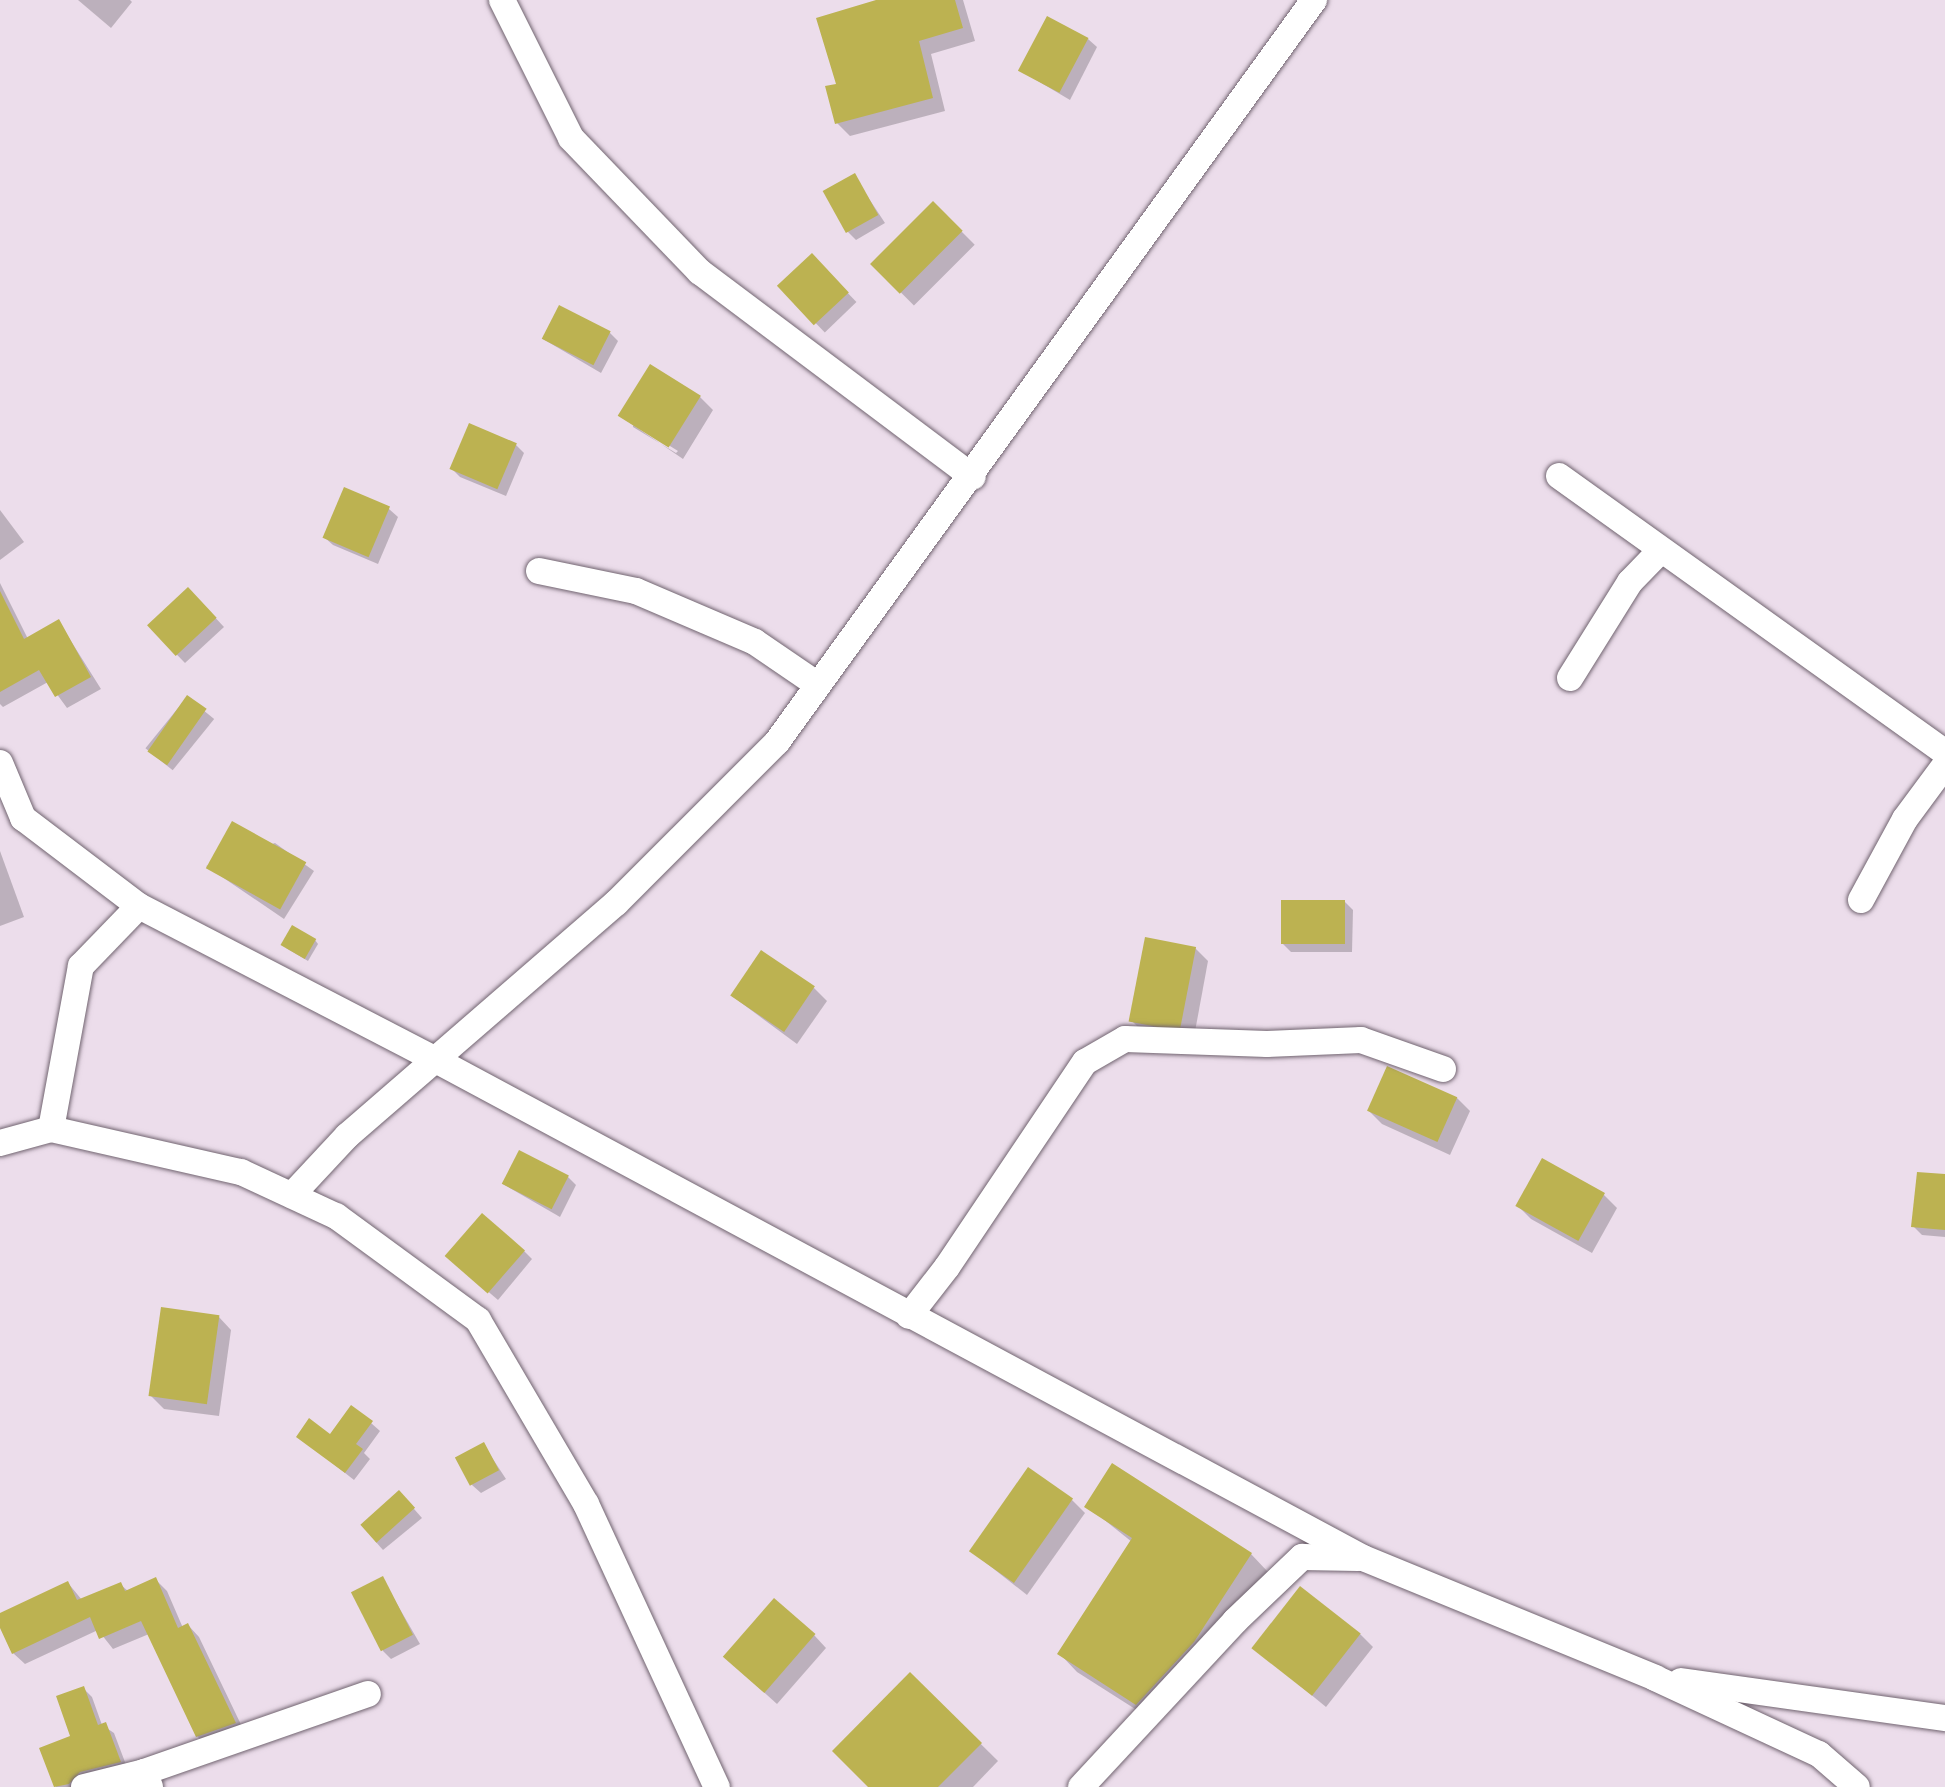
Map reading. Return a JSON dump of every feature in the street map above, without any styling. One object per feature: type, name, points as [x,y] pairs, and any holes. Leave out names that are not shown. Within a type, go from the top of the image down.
[{"type":"street","points":[[502,0],[571,138],[700,272],[972,477]]},
{"type":"street","points":[[292,1195],[347,1136],[616,903],[777,742],[972,477],[1314,0]]},
{"type":"street","points":[[1559,477],[1945,752]]},
{"type":"street","points":[[1570,678],[1630,582],[1660,551]]},
{"type":"street","points":[[539,571],[636,591],[755,642],[817,685]]},
{"type":"street","points":[[0,763],[23,818],[139,906],[434,1059],[1363,1558],[1655,1678],[1819,1754],[1857,1787]]},
{"type":"street","points":[[1861,900],[1905,819],[1945,765]]},
{"type":"street","points":[[51,1129],[81,966],[139,906]]},
{"type":"street","points":[[909,1316],[1085,1062],[1125,1039],[1267,1044],[1361,1040],[1444,1069]]},
{"type":"street","points":[[0,1143],[51,1129],[241,1172],[336,1216],[478,1320],[586,1504],[717,1787]]},
{"type":"street","points":[[1081,1787],[1235,1621],[1302,1557],[1363,1558]]},
{"type":"street","points":[[1655,1678],[1945,1718]]},
{"type":"street","points":[[84,1787],[147,1779],[368,1694]]},
{"type":"building","points":[[876,0],[955,0],[963,28],[919,41],[933,98],[835,124],[825,86],[836,84],[816,18]]},
{"type":"building","points":[[1047,16],[1088,38],[1059,93],[1018,71]]},
{"type":"building","points":[[855,173],[878,215],[846,233],[823,191]]},
{"type":"building","points":[[933,201],[963,231],[900,294],[870,264]]},
{"type":"building","points":[[812,253],[849,292],[814,325],[777,286]]},
{"type":"building","points":[[559,305],[611,331],[593,365],[542,339]]},
{"type":"building","points":[[650,364],[701,396],[669,448],[618,416]]},
{"type":"building","points":[[469,423],[517,443],[497,489],[449,469]]},
{"type":"building","points":[[344,487],[390,507],[369,557],[323,538]]},
{"type":"building","points":[[188,587],[217,618],[176,656],[147,625]]},
{"type":"building","points":[[0,591],[24,639],[59,619],[91,677],[55,697],[39,670],[0,692]]},
{"type":"building","points":[[187,695],[207,709],[167,765],[147,752]]},
{"type":"building","points":[[232,821],[306,862],[280,909],[206,868]]},
{"type":"building","points":[[1281,900],[1345,900],[1345,944],[1281,944]]},
{"type":"building","points":[[292,925],[316,939],[305,959],[280,945]]},
{"type":"building","points":[[1145,937],[1196,947],[1180,1031],[1129,1021]]},
{"type":"building","points":[[761,950],[815,986],[784,1032],[730,996]]},
{"type":"building","points":[[1387,1066],[1457,1097],[1437,1142],[1367,1111]]},
{"type":"building","points":[[519,1150],[569,1175],[552,1209],[502,1184]]},
{"type":"building","points":[[1542,1158],[1605,1193],[1578,1241],[1515,1206]]},
{"type":"building","points":[[1917,1172],[1945,1174],[1945,1230],[1911,1227]]},
{"type":"building","points":[[482,1213],[525,1250],[488,1293],[445,1256]]},
{"type":"building","points":[[161,1307],[219,1315],[207,1404],[148,1396]]},
{"type":"building","points":[[351,1405],[373,1421],[356,1444],[363,1449],[345,1473],[296,1437],[309,1418],[330,1434]]},
{"type":"building","points":[[484,1442],[499,1470],[470,1486],[455,1457]]},
{"type":"building","points":[[1112,1463],[1252,1553],[1194,1642],[1136,1705],[1057,1654],[1132,1538],[1084,1507]]},
{"type":"building","points":[[1028,1467],[1073,1499],[1014,1583],[969,1551]]},
{"type":"building","points":[[399,1490],[415,1508],[376,1543],[360,1525]]},
{"type":"building","points":[[383,1576],[413,1635],[381,1651],[351,1592]]},
{"type":"building","points":[[156,1577],[178,1628],[188,1623],[236,1723],[196,1737],[141,1621],[99,1639],[90,1617],[12,1654],[0,1628],[0,1613],[68,1581],[77,1600],[121,1582],[125,1591]]},
{"type":"building","points":[[1300,1586],[1361,1633],[1312,1696],[1251,1648]]},
{"type":"building","points":[[774,1598],[816,1634],[764,1693],[723,1657]]},
{"type":"building","points":[[910,1672],[982,1743],[938,1787],[868,1787],[832,1751]]},
{"type":"building","points":[[84,1686],[98,1725],[106,1722],[121,1762],[80,1772],[69,1784],[54,1787],[39,1748],[70,1736],[56,1696]]}]
